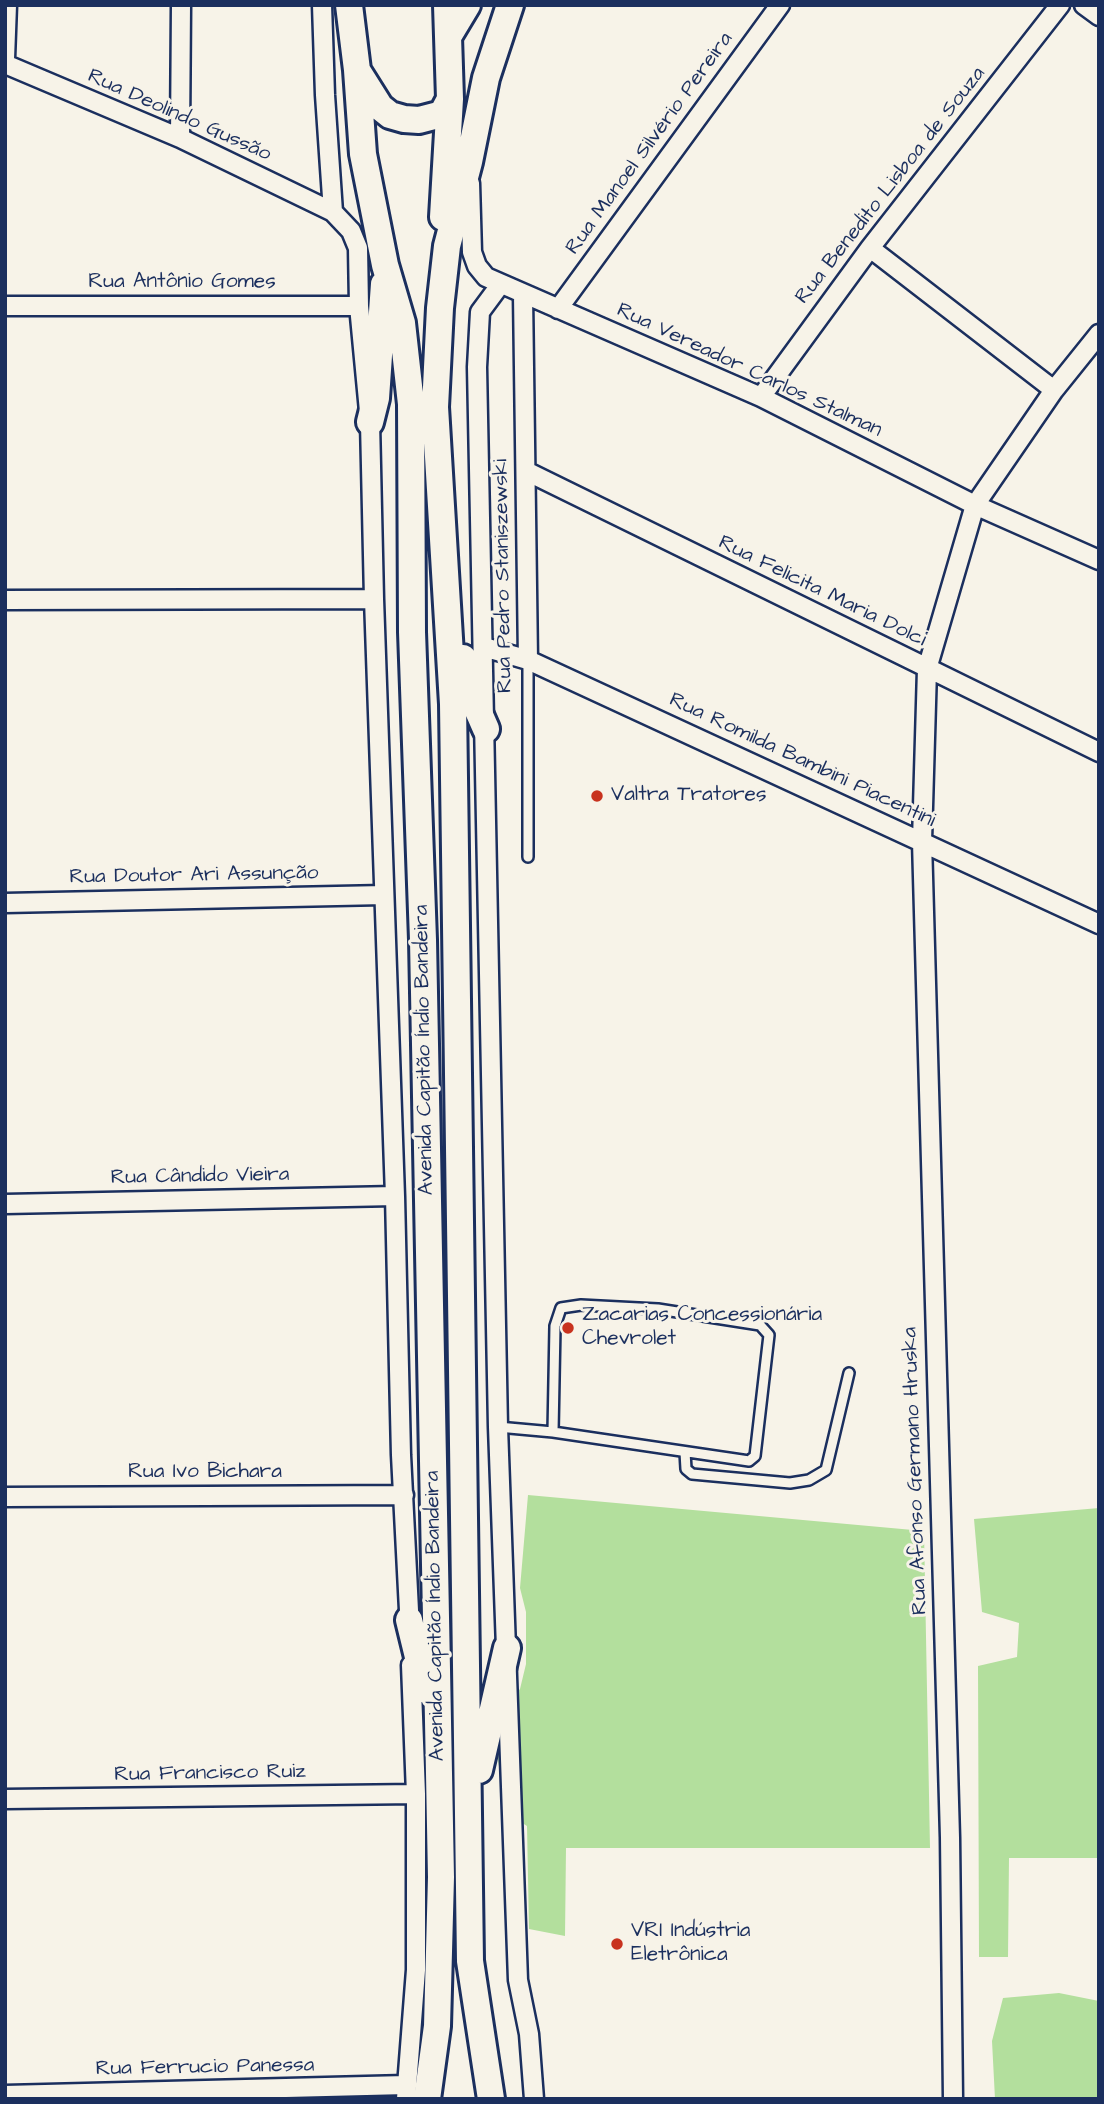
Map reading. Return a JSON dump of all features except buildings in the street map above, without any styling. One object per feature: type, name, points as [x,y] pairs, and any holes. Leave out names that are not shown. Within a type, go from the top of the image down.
[{"type":"main road","name":"Avenida Capitão Índio Bandeira","points":[[349,5],[363,154],[385,265],[423,405],[444,561],[453,704],[470,1961],[491,2099]]},
{"type":"main road","points":[[447,5],[450,99],[443,225],[447,246]]},
{"type":"main road","points":[[449,35],[467,5]]},
{"type":"main road","points":[[423,405],[440,308],[447,246],[469,162],[486,78],[510,5]]},
{"type":"main road","points":[[357,70],[380,107],[390,115],[419,120],[431,117],[442,114],[450,99]]},
{"type":"main road","points":[[370,422],[376,398],[385,265]]},
{"type":"main road","name":"Avenida Capitão Índio Bandeira","points":[[413,2094],[437,2026],[441,1877],[423,954],[412,632],[423,405]]},
{"type":"main road","points":[[444,561],[469,690],[486,729]]},
{"type":"main road","points":[[409,1620],[438,1741]]},
{"type":"main road","points":[[469,1820],[507,1648]]},
{"type":"street","points":[[5,62],[7,5]]},
{"type":"street","points":[[180,138],[181,5]]},
{"type":"street","points":[[322,5],[333,212],[351,231],[358,248],[359,306],[370,422],[396,1196],[401,1455],[416,1794],[413,2094]]},
{"type":"street","name":"Rua Manoel Silvério Pereira","points":[[558,309],[780,5]]},
{"type":"street","name":"Rua Benedito Lisboa de Souza","points":[[761,397],[870,248],[1060,5]]},
{"type":"street","points":[[1084,5],[1099,16]]},
{"type":"street","name":"Rua Deolindo Gussão","points":[[5,62],[180,138],[333,212]]},
{"type":"street","name":"Rua Vereador Carlos Stalman","points":[[469,162],[472,252],[477,267],[486,278],[761,397],[975,505],[1099,560]]},
{"type":"street","points":[[870,248],[1054,390]]},
{"type":"street","points":[[500,285],[480,312],[478,340],[498,1427],[518,1980],[529,2034],[534,2099]]},
{"type":"street","name":"Rua Pedro Staniszewski","points":[[523,295],[528,660]]},
{"type":"street","name":"Rua Antônio Gomes","points":[[5,306],[359,306]]},
{"type":"street","name":"Rua Afonso Germano Hruska","points":[[953,2099],[950,1837],[922,841],[927,669],[975,505],[1054,390],[1099,334]]},
{"type":"street","name":"Rua Felicita Maria Dolci","points":[[527,471],[1099,752]]},
{"type":"street","points":[[5,600],[374,599]]},
{"type":"street","name":"Rua Romilda Bambini Piacentini","points":[[484,647],[528,660],[1099,924]]},
{"type":"street","name":"Rua Doutor Ari Assunção","points":[[5,903],[384,895]]},
{"type":"street","name":"Rua Cândido Vieira","points":[[5,1204],[396,1196]]},
{"type":"street","name":"Rua Ivo Bichara","points":[[5,1497],[404,1495]]},
{"type":"street","name":"Rua Francisco Ruiz","points":[[5,1799],[416,1794]]},
{"type":"street","name":"Rua Ferrucio Panessa","points":[[5,2095],[413,2094]]},
{"type":"lane","name":"Rua Pedro Staniszewski","points":[[528,660],[528,857]]},
{"type":"lane","points":[[498,1427],[553,1432],[749,1461],[755,1456],[769,1335],[760,1325],[658,1309],[581,1305],[561,1308],[555,1326],[553,1432]]},
{"type":"lane","points":[[685,1452],[686,1469],[692,1474],[790,1483],[809,1480],[827,1470],[849,1373]]},
{"type":"green space","points":[[528,1495],[924,1531],[930,1848],[566,1848],[565,1936],[529,1929],[527,1826],[508,1814],[498,1761],[501,1710],[520,1689],[526,1664],[526,1612],[520,1588]]},
{"type":"green space","points":[[1099,1508],[1099,1858],[1009,1858],[1008,1957],[979,1957],[978,1666],[1017,1657],[1019,1623],[982,1612],[974,1519]]},
{"type":"green space","points":[[1059,1993],[1099,2001],[1099,2099],[995,2099],[992,2041],[1003,1998]]},
{"type":"place","name":"Valtra Tratores","points":[[597,796]]},
{"type":"place","name":"Zacarias Concessionária Chevrolet","points":[[568,1328]]},
{"type":"place","name":"VRI Indústria Eletrônica","points":[[617,1944]]}]
